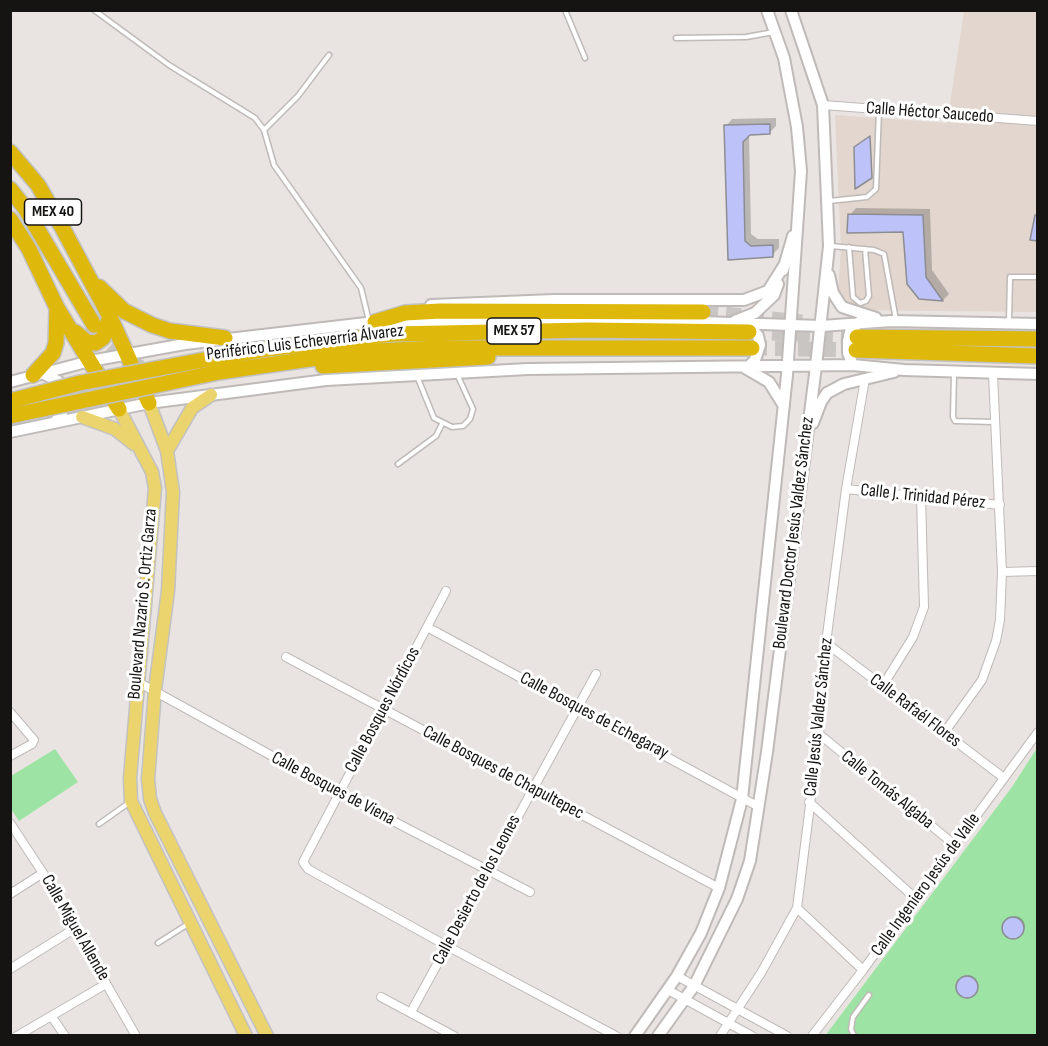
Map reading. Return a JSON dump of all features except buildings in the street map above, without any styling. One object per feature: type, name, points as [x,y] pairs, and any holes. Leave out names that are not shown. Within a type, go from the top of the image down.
[{"type":"highway","name":"Boulevard Nazario S. Ortiz Garza","points":[[10,152],[38,185],[110,317],[149,403]]},
{"type":"highway","points":[[10,189],[25,208],[94,325]]},
{"type":"highway","name":"Boulevard Nazario S. Ortiz Garza","points":[[10,219],[29,249],[57,308],[119,409]]},
{"type":"highway","points":[[88,277],[124,311],[152,325],[170,331],[225,338]]},
{"type":"highway","points":[[37,374],[53,353],[56,343],[57,308]]},
{"type":"highway","points":[[372,322],[411,312],[594,309],[703,312]]},
{"type":"highway","points":[[68,326],[83,339],[96,343],[103,338],[110,317]]},
{"type":"highway","points":[[393,334],[430,327],[510,321]]},
{"type":"highway","points":[[857,335],[893,326],[1038,339]]},
{"type":"highway","name":"Periférico Luis Echeverría Álvarez","points":[[10,416],[217,365],[393,334],[600,330],[750,335]]},
{"type":"highway","name":"Periférico Luis Echeverría Álvarez","points":[[10,401],[80,383],[217,365],[359,352],[436,348],[595,348],[750,335]]},
{"type":"highway","points":[[857,335],[1038,356]]},
{"type":"highway","points":[[198,380],[383,362],[563,356],[595,348]]},
{"type":"main road","name":"Boulevard Doctor Jesús Valdez Sánchez","points":[[635,1035],[668,990],[701,933],[719,888],[742,799],[788,367],[801,171],[797,127],[784,58],[767,10]]},
{"type":"main road","name":"Boulevard Doctor Jesús Valdez Sánchez","points":[[658,1035],[694,986],[737,899],[750,861],[759,807],[821,326],[829,246],[829,201],[823,105],[791,10]]},
{"type":"main road","points":[[729,324],[755,313],[774,295],[799,214]]},
{"type":"main road","points":[[411,312],[419,307],[452,303],[554,300],[744,300],[768,291],[785,264]]},
{"type":"main road","points":[[827,268],[833,293],[842,307],[893,326],[1038,324]]},
{"type":"main road","points":[[10,382],[90,361],[185,344],[372,322],[611,319],[729,324],[750,335],[758,336],[759,353],[746,366]]},
{"type":"main road","points":[[750,335],[791,325],[821,326],[857,335]]},
{"type":"main road","points":[[854,365],[848,353],[848,341],[850,332],[857,335]]},
{"type":"main road","points":[[185,344],[180,354],[182,381],[194,396]]},
{"type":"main road","points":[[10,432],[149,403],[326,380],[528,369],[854,365],[904,370],[1038,374]]},
{"type":"main road","points":[[746,366],[769,382],[784,406]]},
{"type":"main road","points":[[802,461],[815,417],[827,393],[865,379],[904,370]]},
{"type":"main road","points":[[37,374],[58,381],[65,399],[62,413],[54,423]]},
{"type":"main road","points":[[166,452],[192,408],[211,395]]},
{"type":"main road","name":"Boulevard Nazario S. Ortiz Garza","points":[[149,403],[166,452],[172,503],[168,591],[155,690],[148,779],[150,799],[267,1035]]},
{"type":"main road","name":"Boulevard Nazario S. Ortiz Garza","points":[[119,409],[152,472],[156,504],[138,682],[130,778],[131,801],[246,1035]]},
{"type":"main road","points":[[82,417],[115,429],[141,452]]},
{"type":"main road","points":[[234,1012],[250,1003]]},
{"type":"street","name":"Calle Héctor Saucedo","points":[[823,105],[1038,121]]},
{"type":"street","points":[[944,733],[982,680],[990,660],[1000,620],[1002,572],[993,374]]},
{"type":"street","name":"Calle Jesús Valdez Sánchez","points":[[720,1035],[738,1009],[797,908],[819,734],[826,642],[846,489],[865,379]]},
{"type":"street","name":"Calle J. Trinidad Pérez","points":[[846,489],[1000,505]]},
{"type":"street","points":[[882,687],[914,637],[924,607],[921,497]]},
{"type":"street","points":[[1002,572],[1038,571]]},
{"type":"street","name":"Calle Bosques Nórdicos","points":[[447,591],[303,862],[308,869],[447,946]]},
{"type":"street","name":"Calle Bosques de Echegaray","points":[[427,627],[759,807]]},
{"type":"street","name":"Calle Rafaél Flores","points":[[826,642],[1004,778]]},
{"type":"street","name":"Calle Bosques de Chapultepec","points":[[286,657],[719,888]]},
{"type":"street","name":"Calle Desierto de los Leones","points":[[411,1012],[596,674]]},
{"type":"street","name":"Calle Bosques de Viena","points":[[138,682],[339,793],[530,892]]},
{"type":"street","points":[[10,756],[32,744],[34,738],[11,713]]},
{"type":"street","name":"Calle Ingeniero Jesús de Valle","points":[[812,1035],[863,970],[1038,732]]},
{"type":"street","name":"Calle Tomás Algaba","points":[[819,734],[955,845]]},
{"type":"street","points":[[809,802],[915,898]]},
{"type":"street","name":"Calle Miguel Allende","points":[[10,823],[43,873],[136,1035]]},
{"type":"street","points":[[10,894],[43,873]]},
{"type":"street","points":[[797,908],[863,970]]},
{"type":"street","points":[[10,969],[74,929]]},
{"type":"street","points":[[447,946],[616,1035]]},
{"type":"street","points":[[677,976],[787,1035]]},
{"type":"street","points":[[17,1035],[106,984]]},
{"type":"street","points":[[668,990],[752,1035]]},
{"type":"street","points":[[381,997],[454,1035]]},
{"type":"street","points":[[52,1017],[65,1035]]},
{"type":"lane","points":[[94,10],[169,65],[245,110],[264,130],[268,150],[278,171],[362,288],[372,322]]},
{"type":"lane","points":[[565,10],[585,58]]},
{"type":"lane","points":[[676,38],[746,37],[774,32]]},
{"type":"lane","points":[[264,130],[298,96],[329,55]]},
{"type":"lane","points":[[829,201],[867,197],[876,189],[879,110]]},
{"type":"lane","points":[[829,246],[865,249],[884,254],[893,326]]},
{"type":"lane","points":[[849,248],[853,297],[860,303],[866,301],[868,296],[865,249]]},
{"type":"lane","points":[[1009,323],[1010,277],[1038,277]]},
{"type":"lane","points":[[954,372],[952,417],[955,421],[995,422]]},
{"type":"lane","points":[[416,375],[434,418],[442,424],[463,426],[470,419],[473,409],[456,373]]},
{"type":"lane","points":[[398,464],[436,436],[442,424]]},
{"type":"lane","points":[[99,824],[131,801]]},
{"type":"lane","points":[[158,943],[190,923]]},
{"type":"lane","points":[[854,1035],[851,1029],[852,1017],[869,995]]},
{"type":"shaded area","points":[[964,11],[1037,11],[1037,312],[837,310],[841,248],[835,115],[947,123]]},
{"type":"green space","points":[[1037,748],[1037,1035],[825,1036],[1012,787]]},
{"type":"green space","points":[[55,749],[78,782],[19,821],[11,809],[11,776]]},
{"type":"tunnel","points":[[703,312],[802,322]]},
{"type":"tunnel","points":[[96,328],[108,345],[124,359],[152,373],[183,379]]},
{"type":"tunnel","points":[[749,332],[857,337]]},
{"type":"tunnel","points":[[752,348],[856,350]]}]
